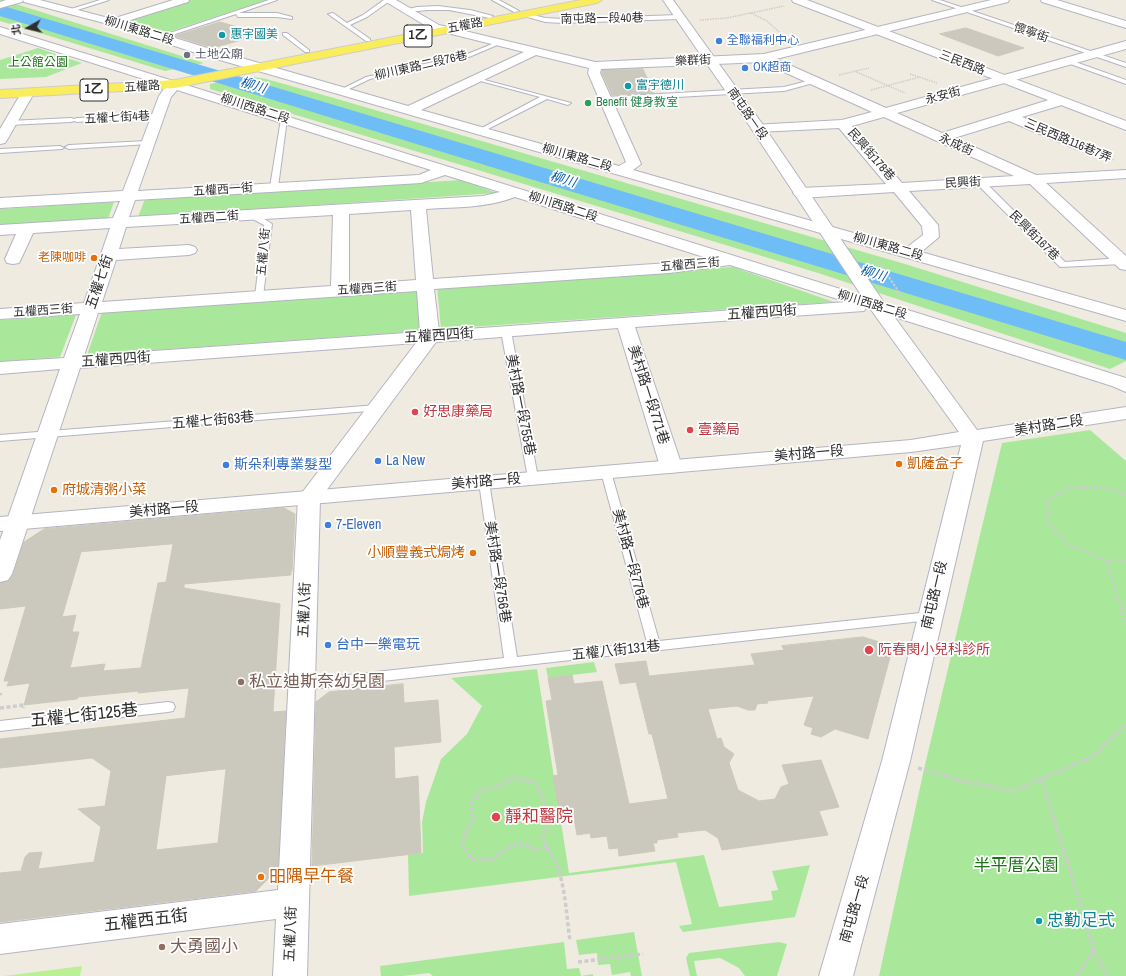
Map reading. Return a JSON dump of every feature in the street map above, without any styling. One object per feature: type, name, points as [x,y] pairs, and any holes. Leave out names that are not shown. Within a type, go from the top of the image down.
[{"type":"main road","name":"五權路","points":[[249,66],[307,51],[440,29],[490,16],[521,13],[574,0]]},
{"type":"main road","name":"五權路","points":[[0,94],[141,88],[225,67],[249,66],[521,13],[597,0]]},
{"type":"main road","name":"1乙","points":[[176,80],[249,66]]},
{"type":"main road","name":"五權路","points":[[0,88],[176,80]]},
{"type":"street","name":"柳川東路二段","points":[[28,0],[71,10],[112,22],[249,66],[343,90],[1126,316]]},
{"type":"street","points":[[112,22],[184,0]]},
{"type":"street","name":"樂群街","points":[[388,0],[440,29],[594,66],[764,58],[1004,0]]},
{"type":"street","name":"南屯路一段","points":[[668,0],[758,128],[824,229],[878,307]]},
{"type":"street","name":"三民西路","points":[[814,0],[883,29],[1009,77],[1126,119]]},
{"type":"street","points":[[1046,0],[1126,25]]},
{"type":"street","name":"三民西路","points":[[800,1],[883,29]]},
{"type":"street","name":"柳川西路二段","points":[[0,30],[176,80],[284,119],[1119,382],[1126,386]]},
{"type":"street","name":"永安街","points":[[758,128],[844,124],[1126,45]]},
{"type":"street","points":[[410,110],[534,52]]},
{"type":"street","name":"永成街","points":[[764,58],[1033,179],[1124,264]]},
{"type":"street","points":[[594,66],[594,73],[634,164],[620,170]]},
{"type":"street","name":"三民西路","points":[[1009,77],[1060,101],[1126,126]]},
{"type":"street","name":"五權七街","points":[[0,574],[9,524],[48,434],[147,143],[165,96],[176,80]]},
{"type":"street","points":[[0,140],[28,92]]},
{"type":"street","points":[[941,138],[1060,101]]},
{"type":"street","name":"三民西路116巷7弄","points":[[1010,117],[1082,146]]},
{"type":"street","name":"民興街178巷","points":[[844,124],[930,225],[931,237],[909,253]]},
{"type":"street","name":"五權西一街","points":[[0,203],[421,179],[445,170]]},
{"type":"street","name":"民興街","points":[[801,193],[1123,172]]},
{"type":"street","name":"五權西二街","points":[[0,230],[418,205],[496,199],[514,192]]},
{"type":"street","points":[[309,498],[430,337],[418,205]]},
{"type":"street","points":[[340,290],[341,210]]},
{"type":"street","points":[[6,260],[27,228]]},
{"type":"street","points":[[110,255],[189,250]]},
{"type":"street","points":[[6,260],[32,258]]},
{"type":"street","name":"五權西三街","points":[[0,314],[669,268],[733,261]]},
{"type":"street","points":[[878,307],[972,438]]},
{"type":"street","name":"五權西四街","points":[[0,368],[824,308],[878,307]]},
{"type":"street","name":"美村路一段771巷","points":[[625,323],[670,466]]},
{"type":"street","name":"美村路二段","points":[[972,438],[1126,413]]},
{"type":"street","name":"南屯路一段","points":[[836,976],[896,762],[972,438]]},
{"type":"street","name":"美村路一段","points":[[9,524],[912,446],[972,438]]},
{"type":"street","name":"五權八街","points":[[290,976],[309,498]]},
{"type":"street","name":"五權西五街","points":[[0,939],[293,903]]},
{"type":"lane","points":[[71,10],[106,0]]},
{"type":"lane","points":[[161,37],[274,0]]},
{"type":"lane","points":[[346,25],[365,16],[380,4],[388,0]]},
{"type":"lane","name":"南屯路一段40巷","points":[[495,0],[521,13],[545,20],[681,19]]},
{"type":"lane","name":"懷寧街","points":[[935,0],[1126,65]]},
{"type":"lane","points":[[407,10],[424,8],[462,11],[490,16]]},
{"type":"lane","points":[[331,14],[368,40]]},
{"type":"lane","points":[[228,16],[277,15],[290,18]]},
{"type":"lane","points":[[285,34],[307,51]]},
{"type":"lane","name":"柳川東路二段76巷","points":[[343,90],[368,78],[467,56],[500,43]]},
{"type":"lane","points":[[1067,62],[1126,82]]},
{"type":"lane","points":[[479,79],[568,103]]},
{"type":"lane","points":[[606,99],[784,89],[815,81]]},
{"type":"lane","points":[[482,130],[546,97]]},
{"type":"lane","name":"五權七街4巷","points":[[9,123],[158,116]]},
{"type":"lane","points":[[274,187],[284,119]]},
{"type":"lane","points":[[69,147],[147,143]]},
{"type":"lane","points":[[0,151],[60,148]]},
{"type":"lane","name":"民興街167巷","points":[[980,182],[1063,265],[1124,264]]},
{"type":"lane","name":"五權八街","points":[[252,215],[268,224],[259,296]]},
{"type":"lane","name":"美村路一段755巷","points":[[506,332],[533,478]]},
{"type":"lane","name":"五權七街63巷","points":[[0,438],[377,408]]},
{"type":"lane","name":"美村路一段776巷","points":[[606,472],[654,646]]},
{"type":"lane","name":"美村路一段756巷","points":[[484,482],[511,662]]},
{"type":"lane","name":"五權八街131巷","points":[[302,685],[930,616]]},
{"type":"lane","name":"五權七街125巷","points":[[0,726],[168,707]]},
{"type":"path","points":[[681,19],[720,19],[800,1]]},
{"type":"path","points":[[751,13],[767,21],[788,40],[805,48]]},
{"type":"path","points":[[815,81],[869,68]]},
{"type":"path","points":[[854,72],[925,101]]},
{"type":"path","points":[[848,96],[920,77]]},
{"type":"path","name":"三民西路116巷7弄","points":[[1082,146],[1123,172]]},
{"type":"path","points":[[538,188],[582,174]]},
{"type":"path","points":[[876,260],[905,302]]},
{"type":"path","points":[[1126,495],[1107,488],[1071,487],[1048,499],[1047,521],[1069,545],[1106,560],[1126,561]]},
{"type":"path","points":[[1106,560],[1126,623]]},
{"type":"path","points":[[0,708],[24,705],[23,708]]},
{"type":"path","points":[[896,762],[963,781],[1013,791],[1092,757],[1126,724]]},
{"type":"path","points":[[547,848],[534,849],[522,843],[511,846],[491,860],[472,859],[462,846],[466,831],[474,819],[471,804],[481,790],[496,787],[513,778],[534,782],[542,796],[548,818],[543,837],[547,848],[554,856],[560,874],[570,941]]},
{"type":"path","points":[[1042,779],[1094,950],[1107,976]]},
{"type":"path","points":[[1077,976],[1094,950]]},
{"type":"path","points":[[578,962],[643,954]]},
{"type":"green space","points":[[0,0],[204,63],[165,71],[0,21]]},
{"type":"green space","points":[[186,0],[268,0],[162,34],[119,21]]},
{"type":"green space","name":"上公館公園","points":[[38,48],[82,63],[46,77],[0,79],[0,60]]},
{"type":"green space","points":[[248,76],[266,79],[320,94],[905,264],[1126,333],[1126,361],[1110,369],[818,273],[210,89],[210,84]]},
{"type":"green space","points":[[462,180],[497,193],[138,217],[145,199]]},
{"type":"green space","points":[[114,202],[108,219],[0,226],[0,209]]},
{"type":"green space","points":[[733,267],[834,302],[441,329],[437,286]]},
{"type":"green space","points":[[420,288],[423,331],[87,355],[102,312]]},
{"type":"green space","points":[[76,315],[60,357],[0,362],[0,320]]},
{"type":"green space","name":"半平厝公園","points":[[1090,430],[1126,461],[1126,976],[879,976],[924,769],[1002,443]]},
{"type":"green space","points":[[594,662],[597,672],[548,678],[546,668]]},
{"type":"green space","points":[[537,669],[569,873],[704,855],[719,907],[773,900],[771,891],[778,890],[772,871],[810,865],[795,917],[683,932],[679,926],[692,924],[676,862],[409,896],[408,855],[423,853],[422,822],[426,802],[441,759],[467,734],[482,706],[451,678]]},
{"type":"green space","points":[[634,932],[642,976],[631,976],[630,972],[612,975],[610,964],[598,965],[597,953],[579,955],[576,940]]},
{"type":"green space","points":[[564,942],[567,969],[579,968],[581,976],[433,976],[429,973],[403,976],[381,976],[380,966]]},
{"type":"green space","points":[[779,942],[787,944],[777,976],[745,976],[739,968],[720,958],[694,961],[697,976],[690,976],[686,958],[689,953]]},
{"type":"green space","points":[[82,966],[80,976],[4,976]]},
{"type":"green space","points":[[593,974],[593,976],[581,976]]},
{"type":"building","name":"惠宇國美","points":[[220,22],[262,34],[213,48],[175,36]]},
{"type":"building","points":[[966,28],[1024,48],[998,56],[940,34]]},
{"type":"building","points":[[643,69],[654,93],[612,95],[602,73],[602,70]]},
{"type":"building","points":[[284,508],[295,514],[291,575],[184,584],[184,588],[280,604],[273,712],[286,711],[278,869],[256,891],[0,922],[0,873],[21,871],[25,857],[29,853],[42,852],[38,869],[94,862],[101,827],[78,809],[105,806],[111,771],[92,758],[0,768],[0,739],[185,718],[189,688],[78,697],[77,699],[24,705],[30,683],[7,686],[9,681],[4,681],[26,606],[0,609],[0,583],[8,581],[13,575],[24,542],[44,529]],"holes":[[[173,544],[166,582],[158,583],[141,668],[103,671],[105,664],[70,668],[79,632],[72,632],[76,615],[62,617],[81,552]],[[226,769],[218,843],[156,850],[166,776]]]},
{"type":"building","points":[[863,637],[893,646],[868,739],[835,729],[821,737],[811,734],[813,728],[804,725],[814,696],[767,701],[768,703],[757,704],[755,710],[748,710],[737,706],[708,709],[717,739],[721,738],[724,747],[734,754],[729,763],[738,790],[759,801],[775,799],[781,787],[789,784],[782,765],[821,760],[839,807],[819,811],[828,835],[722,850],[718,838],[705,830],[677,833],[678,837],[657,840],[657,843],[653,843],[655,851],[619,856],[618,848],[609,849],[607,836],[591,838],[590,833],[577,835],[572,807],[559,809],[553,776],[558,775],[546,701],[552,700],[548,678],[572,675],[574,684],[602,681],[629,804],[668,799],[652,734],[649,734],[636,682],[620,684],[615,664],[646,661],[649,676],[755,665],[751,654],[784,650],[782,646]]},
{"type":"building","points":[[403,684],[404,703],[438,700],[441,742],[394,747],[395,779],[418,776],[421,853],[312,866],[316,702],[329,692]]},
{"type":"waterway","name":"柳川","points":[[0,10],[1126,351]]},
{"type":"place","name":"惠宇國美","points":[[222,35]]},
{"type":"place","name":"全聯福利中心","points":[[719,41]]},
{"type":"place","name":"土地公廟","points":[[187,55]]},
{"type":"place","name":"OK超商","points":[[745,68]]},
{"type":"place","name":"富宇德川","points":[[628,86]]},
{"type":"place","name":"Benefit 健身教室","points":[[588,103]]},
{"type":"place","name":"老陳咖啡","points":[[94,258]]},
{"type":"place","name":"好思康藥局","points":[[415,412]]},
{"type":"place","name":"壹藥局","points":[[690,430]]},
{"type":"place","name":"La New","points":[[378,461]]},
{"type":"place","name":"凱薩盒子","points":[[899,464]]},
{"type":"place","name":"斯朵利專業髮型","points":[[226,465]]},
{"type":"place","name":"府城清粥小菜","points":[[54,490]]},
{"type":"place","name":"7-Eleven","points":[[328,525]]},
{"type":"place","name":"小順豐義式焗烤","points":[[473,553]]},
{"type":"place","name":"台中一樂電玩","points":[[328,645]]},
{"type":"place","name":"阮春閔小兒科診所","points":[[869,650]]},
{"type":"place","name":"私立迪斯奈幼兒園","points":[[241,682]]},
{"type":"place","name":"靜和醫院","points":[[496,817]]},
{"type":"place","name":"昍隅早午餐","points":[[261,877]]},
{"type":"place","name":"忠勤足式","points":[[1039,921]]},
{"type":"place","name":"大勇國小","points":[[162,947]]}]
